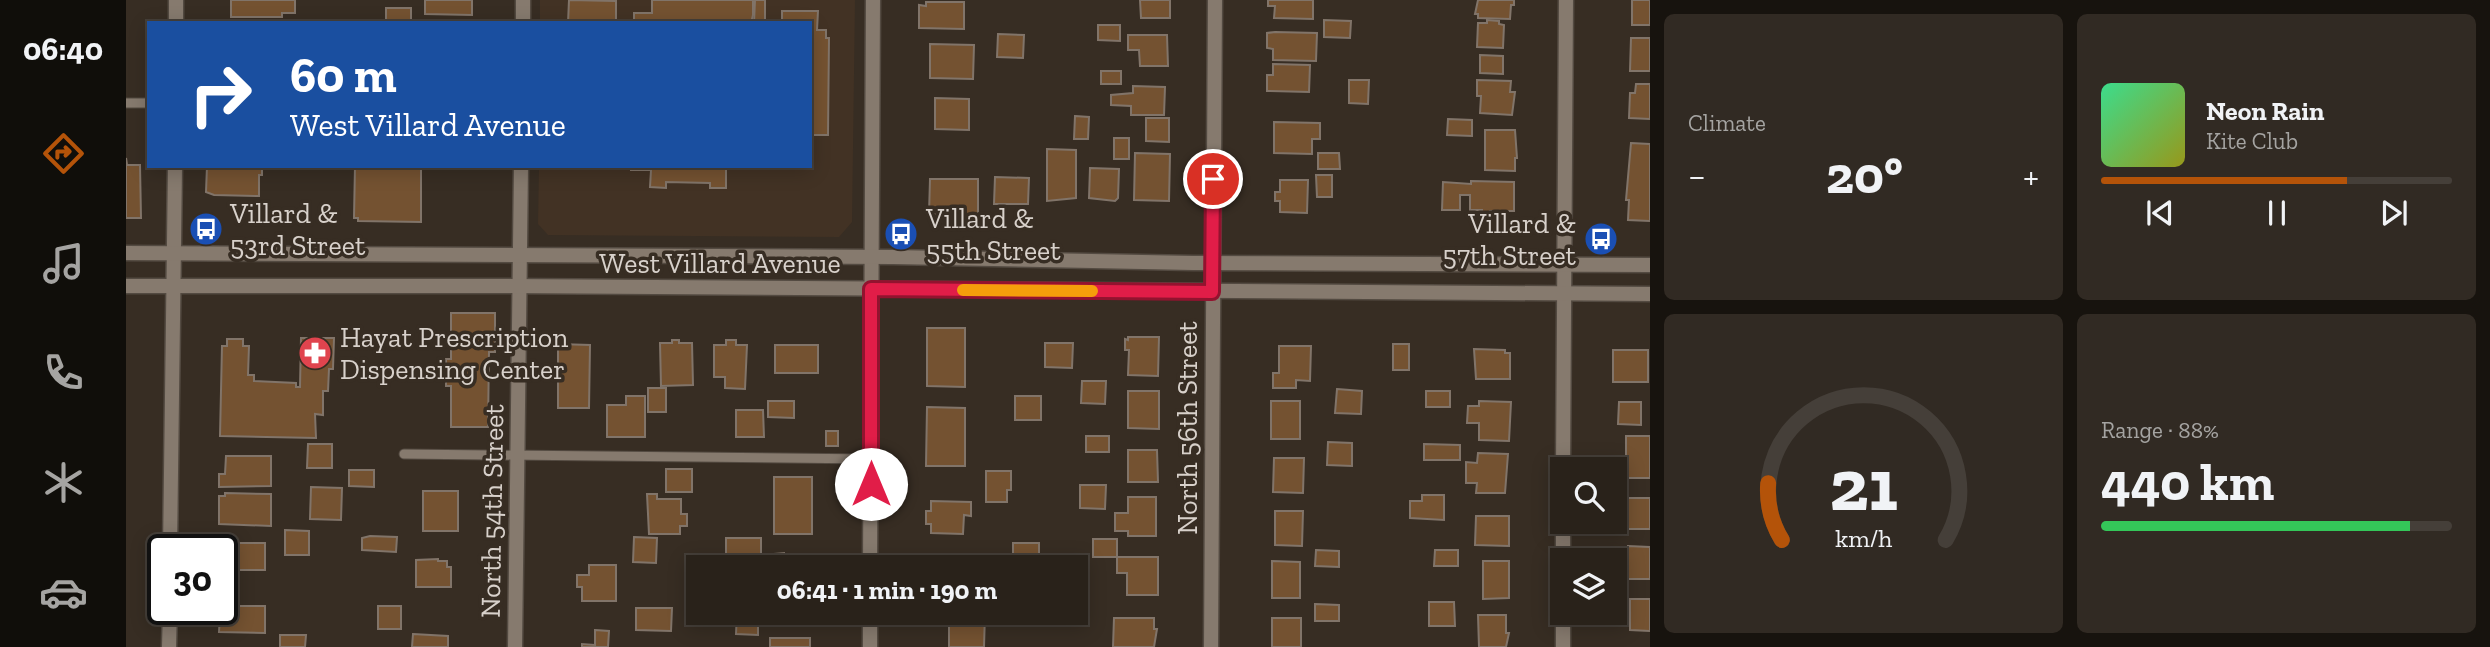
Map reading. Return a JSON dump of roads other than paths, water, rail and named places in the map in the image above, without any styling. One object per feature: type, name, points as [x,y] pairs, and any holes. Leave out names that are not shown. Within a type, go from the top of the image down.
[{"type":"street","points":[[176,0],[176,21]]},
{"type":"street","points":[[523,0],[523,21]]},
{"type":"street","points":[[870,555],[873,0]]},
{"type":"street","name":"North 56th Street","points":[[1211,647],[1215,0]]},
{"type":"street","points":[[1563,457],[1566,0]]},
{"type":"street","points":[[170,534],[175,168]]},
{"type":"street","name":"North 54th Street","points":[[515,647],[521,168]]},
{"type":"street","name":"West Villard Avenue","points":[[126,253],[1650,265]]},
{"type":"street","name":"West Villard Avenue","points":[[126,286],[1650,294]]},
{"type":"street","points":[[169,647],[170,625]]},
{"type":"street","points":[[870,625],[870,647]]},
{"type":"street","points":[[1563,625],[1563,647]]},
{"type":"lane","points":[[126,103],[147,103]]},
{"type":"lane","points":[[404,454],[871,459]]},
{"type":"place","name":"Villard & 53rd Street","points":[[206,229]]},
{"type":"place","name":"Villard & 55th Street","points":[[901,234]]},
{"type":"place","name":"Villard & 57th Street","points":[[1601,239]]},
{"type":"place","name":"Hayat Prescription Dispensing Center","points":[[315,353]]}]
